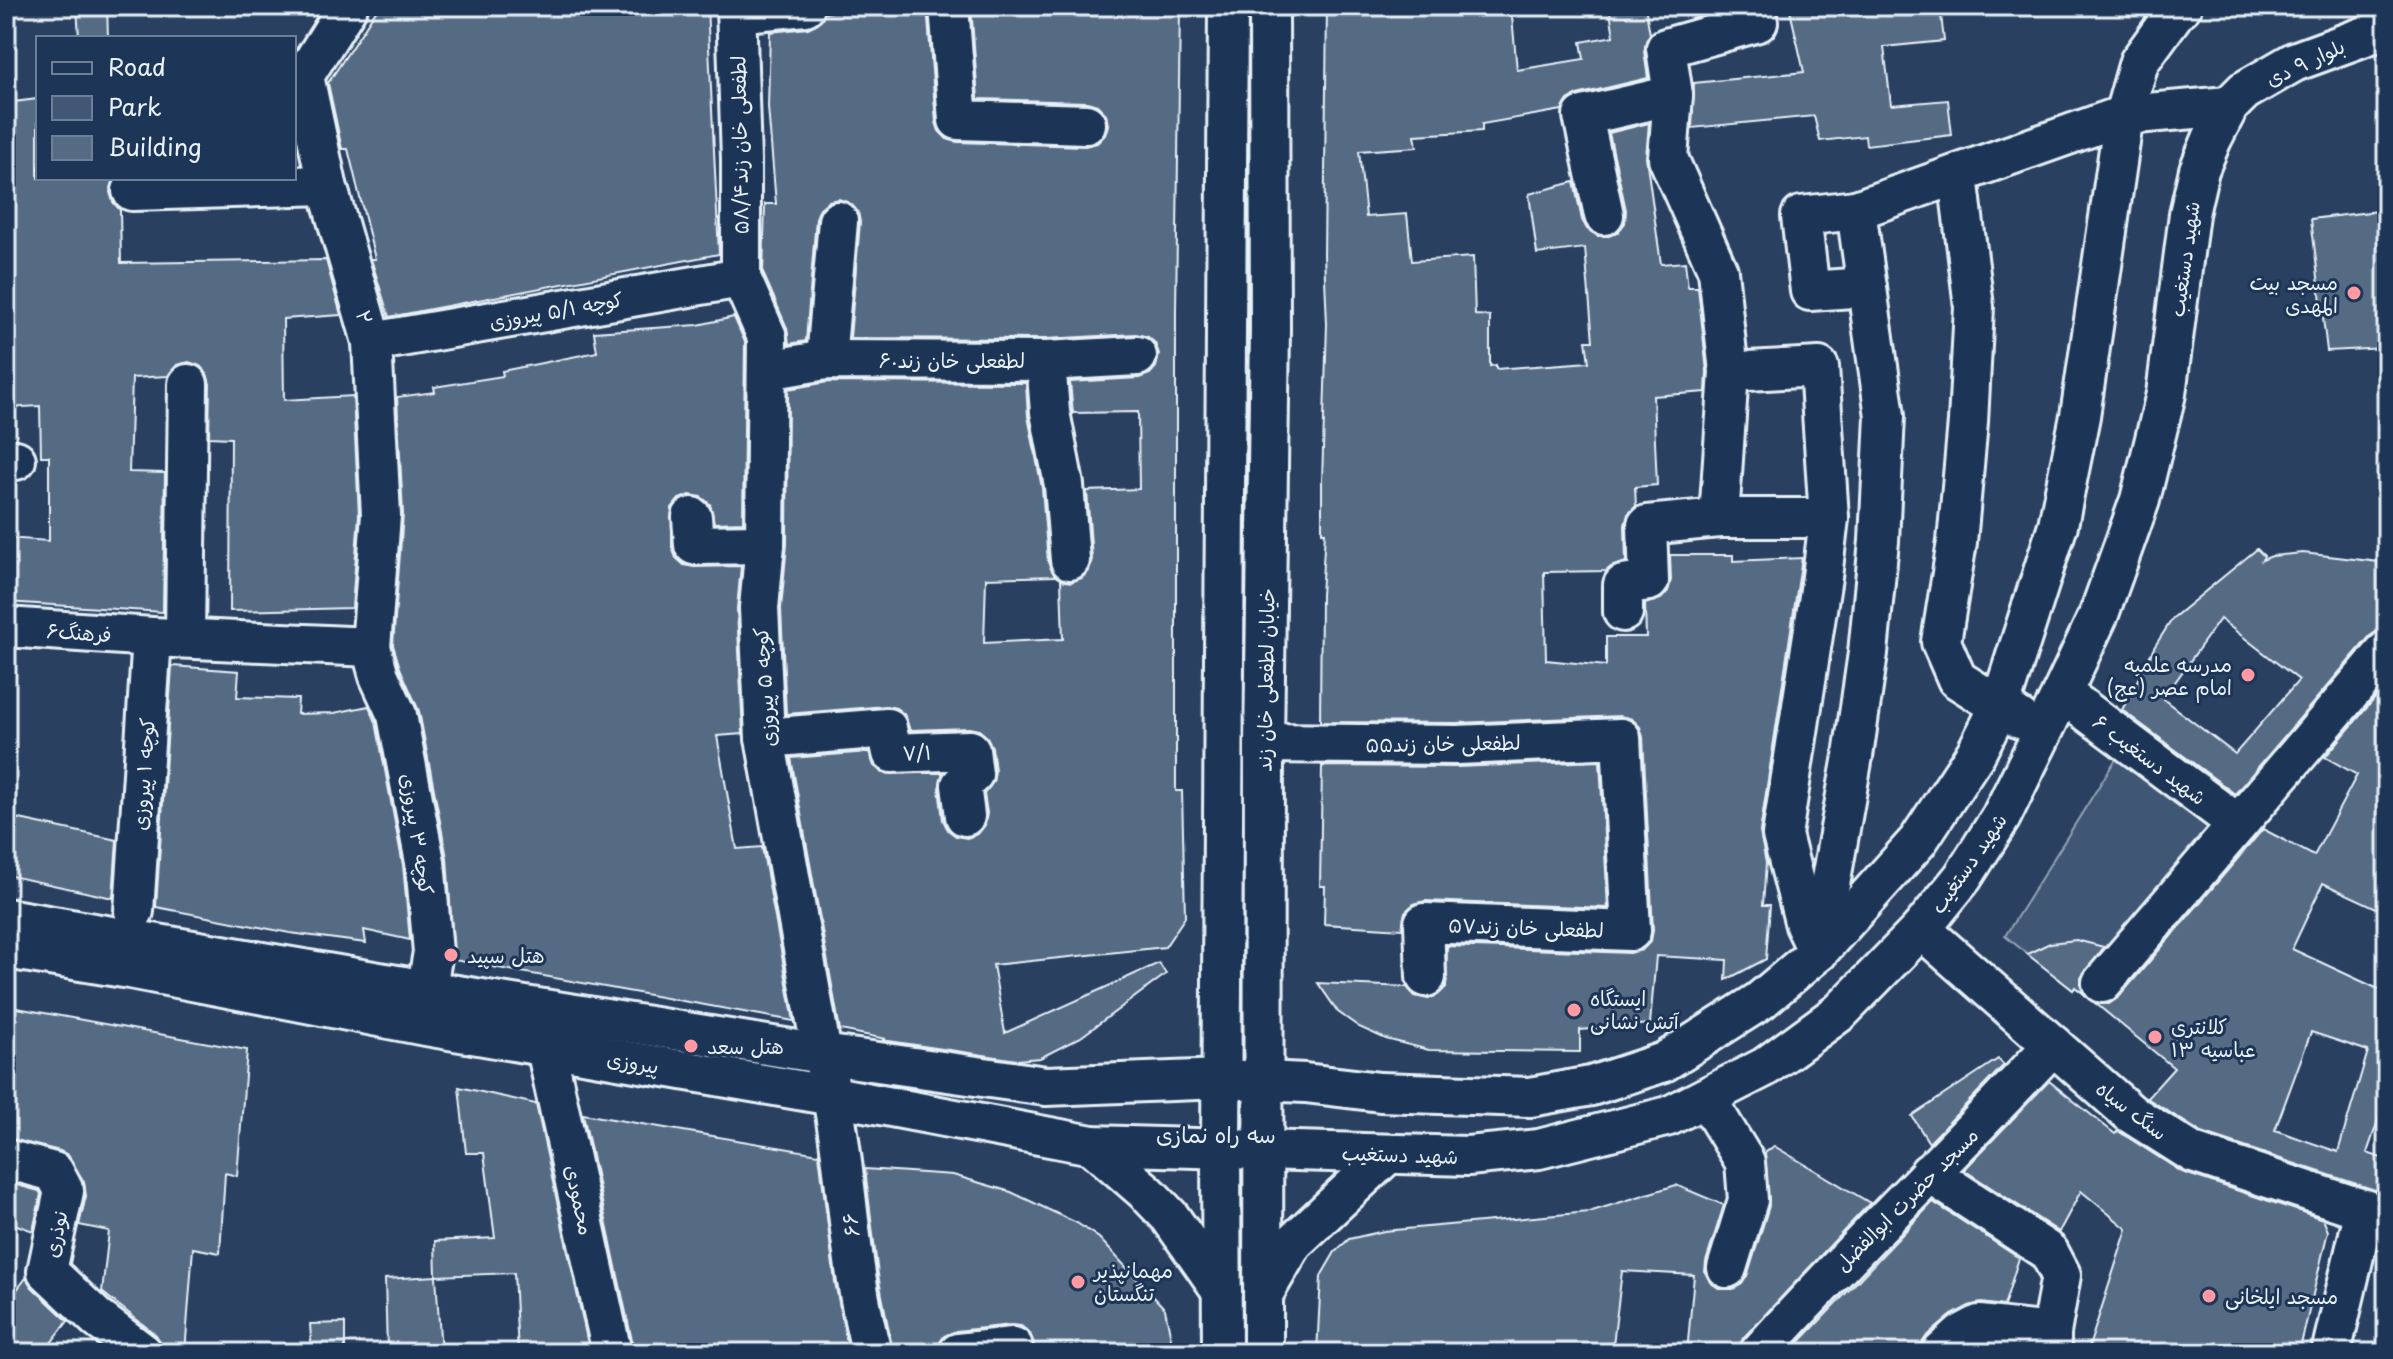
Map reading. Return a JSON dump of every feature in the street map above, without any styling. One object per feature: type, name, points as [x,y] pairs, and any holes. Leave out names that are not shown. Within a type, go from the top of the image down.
[{"type":"street","name":"۲","points":[[348,6],[304,76],[327,185],[372,342],[381,515],[371,647]]},
{"type":"street","points":[[736,10],[805,6]]},
{"type":"street","points":[[949,6],[958,120],[1086,124]]},
{"type":"street","points":[[1222,1353],[1228,6]]},
{"type":"street","name":"خیابان لطفعلی خان زند","points":[[1263,1353],[1264,743],[1270,329],[1269,6]]},
{"type":"street","points":[[6,918],[423,1008],[822,1054],[1046,1086],[1222,1079],[1380,1092],[1530,1097],[1591,1086],[1664,1062],[1760,1001],[1818,952],[1918,841],[1976,753],[2000,706],[2058,525],[2080,416],[2124,115],[2139,62],[2182,6]]},
{"type":"street","name":"لطفعلی خان زند۵۸/۴","points":[[736,10],[741,278]]},
{"type":"street","points":[[1719,518],[1729,372],[1718,271],[1668,158],[1673,95],[1666,48],[1756,14]]},
{"type":"street","name":"بلوار ۹ دی","points":[[2229,106],[2244,91],[2294,62],[2387,28]]},
{"type":"street","points":[[1604,215],[1583,116],[1673,95]]},
{"type":"street","points":[[1867,287],[1810,291],[1801,216],[1856,210],[2124,115],[2229,106]]},
{"type":"street","name":"شهید دستغیب","points":[[1263,1149],[1468,1156],[1539,1149],[1669,1116],[1765,1067],[1840,1012],[1921,929],[1948,898],[2001,817],[2099,614],[2140,500],[2166,394],[2189,214],[2196,185],[2208,149],[2229,106]]},
{"type":"street","points":[[1958,176],[1974,307],[1957,542],[1941,642],[1957,679],[2043,733]]},
{"type":"street","points":[[132,191],[327,185]]},
{"type":"street","points":[[1818,952],[1868,653],[1879,541],[1885,416],[1856,210]]},
{"type":"street","points":[[826,360],[838,221]]},
{"type":"street","name":"کوچه ۵/۱ پیروزی","points":[[372,342],[741,278]]},
{"type":"street","name":"کوچه ۵ پیروزی","points":[[741,278],[767,337],[765,544],[759,608],[765,738],[822,1054],[833,1096]]},
{"type":"street","name":"لطفعلی خان زند۶۰","points":[[767,370],[826,360],[1046,361],[1137,356]]},
{"type":"street","points":[[1046,361],[1050,412],[1064,485],[1070,560]]},
{"type":"street","points":[[1729,372],[1819,367],[1829,518],[1782,835],[1805,925],[1818,952]]},
{"type":"street","name":"کوچه ۱ پیروزی","points":[[134,911],[168,637],[188,384]]},
{"type":"street","points":[[692,517],[694,545],[765,544]]},
{"type":"street","points":[[1623,612],[1623,585],[1649,581],[1647,525],[1719,518],[1829,518]]},
{"type":"street","name":"فرهنگ۶","points":[[6,627],[371,647]]},
{"type":"street","name":"کوچه ۳ پیروزی","points":[[371,647],[379,676],[397,715],[425,862],[433,952],[423,1008]]},
{"type":"street","points":[[2102,983],[2387,650]]},
{"type":"street","name":"شهید دستغیب ۶","points":[[2062,693],[2238,824]]},
{"type":"street","name":"۷/۱","points":[[765,738],[887,728],[892,753],[970,750],[973,774],[961,785],[965,816]]},
{"type":"street","name":"لطفعلی خان زند۵۵","points":[[1264,743],[1457,745],[1621,738]]},
{"type":"street","name":"لطفعلی خان زند۵۷","points":[[1426,977],[1424,923],[1631,931],[1621,738]]},
{"type":"street","points":[[1835,856],[1948,898]]},
{"type":"street","name":"سنگ سیاه","points":[[1921,929],[2130,1113],[2193,1153],[2376,1213]]},
{"type":"street","name":"پیروزی","points":[[6,949],[130,969],[423,1008],[546,1048],[833,1096],[1092,1145],[1263,1149]]},
{"type":"street","name":"مسجد حضرت ابوالفضل","points":[[1759,1353],[1871,1231],[1985,1119],[2053,1045]]},
{"type":"street","name":"محمودی","points":[[546,1048],[612,1353]]},
{"type":"street","name":"۶۶","points":[[833,1096],[860,1311],[872,1353]]},
{"type":"street","points":[[1530,1097],[1539,1149]]},
{"type":"street","points":[[1706,1098],[1745,1162],[1748,1200],[1727,1268]]},
{"type":"street","points":[[1092,1145],[1170,1217],[1222,1291]]},
{"type":"street","points":[[1263,1294],[1293,1243],[1388,1154]]},
{"type":"street","name":"نوذری","points":[[6,1159],[54,1172],[64,1191],[47,1271],[98,1319],[143,1353]]},
{"type":"street","points":[[1929,1173],[2049,1252],[2061,1275],[2051,1343],[1979,1325],[1962,1334],[1941,1353]]},
{"type":"street","points":[[2331,1353],[2376,1213]]},
{"type":"street","points":[[958,1353],[1013,1347],[1014,1353]]},
{"type":"green space","points":[[2119,754],[2214,826],[2073,990],[2005,936]]},
{"type":"building","points":[[77,6],[107,6],[108,36],[79,36]]},
{"type":"building","points":[[379,6],[707,6],[719,254],[389,317],[371,259],[375,259],[348,149],[342,149],[328,83]]},
{"type":"building","points":[[875,6],[927,6],[936,122],[947,139],[957,142],[1085,146],[1097,143],[1105,135],[1108,125],[1106,114],[1097,105],[1087,102],[978,99],[971,6],[1180,6],[1176,310],[1176,791],[1182,791],[1185,917],[1165,947],[993,965],[1005,1033],[1159,963],[1166,974],[1081,1037],[1040,1058],[1017,1060],[882,1040],[886,1039],[840,1030],[791,758],[869,752],[874,766],[883,773],[943,773],[939,788],[943,820],[948,830],[956,836],[967,838],[978,834],[985,825],[984,794],[993,782],[995,771],[992,747],[979,730],[910,730],[904,714],[886,706],[786,714],[781,609],[787,544],[788,389],[828,382],[1026,383],[1028,416],[1042,488],[1048,562],[1055,576],[986,578],[984,643],[1063,639],[1061,580],[1071,582],[1082,578],[1089,570],[1092,559],[1087,491],[1139,489],[1138,412],[1073,413],[1070,382],[1139,378],[1150,374],[1156,367],[1159,354],[1155,343],[1148,337],[1136,334],[1045,339],[850,338],[860,222],[858,212],[851,204],[839,199],[829,201],[820,208],[816,218],[806,341],[789,344],[787,328],[763,273],[765,204],[776,204],[768,107],[770,32],[808,28],[818,23],[825,13]]},
{"type":"building","points":[[1327,6],[1511,6],[1517,70],[1584,59],[1581,42],[1614,36],[1609,6],[1645,6],[1650,34],[1644,51],[1648,78],[1577,95],[1568,100],[1562,110],[1482,124],[1482,131],[1415,135],[1417,147],[1359,151],[1366,217],[1407,214],[1412,261],[1473,257],[1475,315],[1490,316],[1490,366],[1496,365],[1496,369],[1589,362],[1586,341],[1593,341],[1585,248],[1537,254],[1529,194],[1574,182],[1582,220],[1587,229],[1598,236],[1618,232],[1625,223],[1626,210],[1609,133],[1649,123],[1646,157],[1661,264],[1685,262],[1688,287],[1698,287],[1707,372],[1706,392],[1653,396],[1657,485],[1635,487],[1636,506],[1628,514],[1625,525],[1626,562],[1606,571],[1544,572],[1546,660],[1606,666],[1606,637],[1646,637],[1645,604],[1661,599],[1668,591],[1670,555],[1733,555],[1733,561],[1802,558],[1760,832],[1766,863],[1763,905],[1770,905],[1766,959],[1726,980],[1727,960],[1656,956],[1650,1024],[1580,1030],[1580,1052],[1429,1050],[1386,1039],[1359,1027],[1338,1012],[1318,983],[1407,987],[1415,996],[1428,999],[1446,987],[1447,946],[1630,953],[1642,950],[1651,941],[1653,930],[1643,737],[1640,727],[1632,719],[1620,716],[1457,723],[1320,722],[1325,532],[1322,532],[1322,481],[1327,324],[1324,255]]},
{"type":"building","points":[[1789,6],[1940,6],[1944,41],[1884,47],[1891,105],[1948,100],[1952,135],[1866,145],[1865,136],[1820,141],[1814,116],[1692,128],[1694,83],[1804,72]]},
{"type":"building","points":[[36,99],[36,180],[114,180],[110,192],[120,210],[121,263],[326,260],[341,315],[283,319],[284,400],[353,396],[359,515],[352,608],[230,611],[231,438],[209,437],[210,384],[200,366],[189,362],[177,365],[168,376],[132,378],[129,472],[165,473],[163,612],[6,602],[6,538],[49,541],[49,456],[41,456],[40,406],[6,408],[6,103]]},
{"type":"building","name":"مسجد بیت المهدی","points":[[2387,210],[2387,348],[2327,351],[2311,219]]},
{"type":"building","points":[[734,317],[745,342],[743,522],[714,523],[710,504],[701,497],[690,495],[679,499],[672,508],[672,547],[676,558],[684,565],[741,566],[737,609],[743,734],[717,736],[737,849],[762,847],[794,1021],[454,960],[447,858],[419,711],[393,645],[403,514],[397,397],[435,392],[434,387],[503,376],[502,371],[597,352],[594,332],[698,325]]},
{"type":"building","name":"مدرسه علمیه امام عصر (عج)","points":[[2257,549],[2264,556],[2262,560],[2303,553],[2387,563],[2387,629],[2370,636],[2235,794],[2122,710],[2173,618]],"holes":[[[2220,619],[2299,680],[2235,754],[2163,699]]]},
{"type":"building","points":[[172,666],[239,671],[237,697],[298,699],[297,714],[334,713],[369,706],[376,722],[403,865],[410,940],[364,930],[366,943],[290,933],[156,907]]},
{"type":"building","points":[[2387,684],[2387,913],[2323,883],[2292,949],[2387,993],[2387,1094],[2367,1153],[2387,1160],[2387,1194],[2202,1133],[2147,1098],[2174,1068],[2095,1003],[2109,1004],[2119,997],[2263,829],[2314,856],[2357,775],[2325,757]],"holes":[[[2311,1032],[2368,1051],[2338,1152],[2275,1130]]]},
{"type":"building","points":[[1600,761],[1608,908],[1425,901],[1414,904],[1405,912],[1402,929],[1324,924],[1325,886],[1320,886],[1322,766],[1457,767]]},
{"type":"building","points":[[6,816],[117,840],[113,898],[11,876],[11,857],[6,857]]},
{"type":"building","points":[[2076,940],[2104,947],[2081,978],[2084,994],[2075,987],[2073,990],[2027,954],[2050,943]]},
{"type":"building","points":[[6,1006],[247,1050],[237,1176],[225,1173],[220,1253],[193,1248],[185,1353],[169,1353],[156,1335],[102,1292],[109,1231],[79,1225],[86,1196],[84,1182],[68,1155],[6,1138]]},
{"type":"building","points":[[1998,1059],[2004,1065],[1929,1143],[1912,1116]]},
{"type":"building","name":"مسجد ایلخانی","points":[[2049,1081],[2115,1134],[2118,1131],[2182,1172],[2323,1219],[2328,1231],[2299,1353],[2087,1353],[2127,1229],[2081,1191],[2059,1232],[1964,1170]]},
{"type":"building","points":[[459,1087],[536,1104],[590,1353],[518,1353],[514,1273],[436,1276],[435,1241],[495,1238],[484,1153],[466,1153]]},
{"type":"building","points":[[583,1114],[819,1154],[835,1282],[849,1353],[634,1350]]},
{"type":"building","points":[[1774,1146],[1870,1203],[1743,1338],[1738,1353],[1687,1353],[1694,1275],[1622,1271],[1612,1353],[1317,1353],[1321,1276],[1335,1252],[1349,1239],[1384,1231],[1589,1212],[1676,1185],[1724,1205],[1705,1272],[1710,1282],[1720,1289],[1733,1289],[1742,1284],[1748,1274],[1769,1206],[1765,1153]]},
{"type":"building","points":[[865,1169],[953,1175],[1011,1192],[1077,1223],[1099,1238],[1165,1309],[1174,1353],[1035,1353],[1030,1333],[1021,1326],[1011,1325],[956,1331],[944,1336],[937,1347],[893,1352],[878,1275]]},
{"type":"building","points":[[6,1182],[41,1194],[33,1231],[6,1221]]},
{"type":"building","points":[[1933,1202],[2019,1258],[2004,1306],[1981,1303],[1952,1315],[1926,1337],[1920,1346],[1920,1353],[1789,1353]]},
{"type":"building","points":[[436,1276],[441,1353],[387,1350],[385,1279]]},
{"type":"building","points":[[26,1278],[68,1321],[43,1353],[6,1353],[6,1304]]},
{"type":"building","points":[[345,1323],[345,1353],[312,1353],[310,1324]]},
{"type":"place","name":"مسجد بیت المهدی","points":[[2354,293]]},
{"type":"place","name":"مدرسه علمیه امام عصر (عج)","points":[[2248,675]]},
{"type":"place","name":"هتل سپید","points":[[451,955]]},
{"type":"place","name":"ایستگاه آتش نشانی","points":[[1574,1010]]},
{"type":"place","name":"کلانتری ۱۳ عباسیه","points":[[2155,1037]]},
{"type":"place","name":"هتل سعد","points":[[691,1046]]},
{"type":"place","name":"مهمانپذیر تنگستان","points":[[1078,1282]]},
{"type":"place","name":"مسجد ایلخانی","points":[[2209,1296]]},
{"type":"district","name":"سه راه نمازی","points":[[1216,1133]]}]
